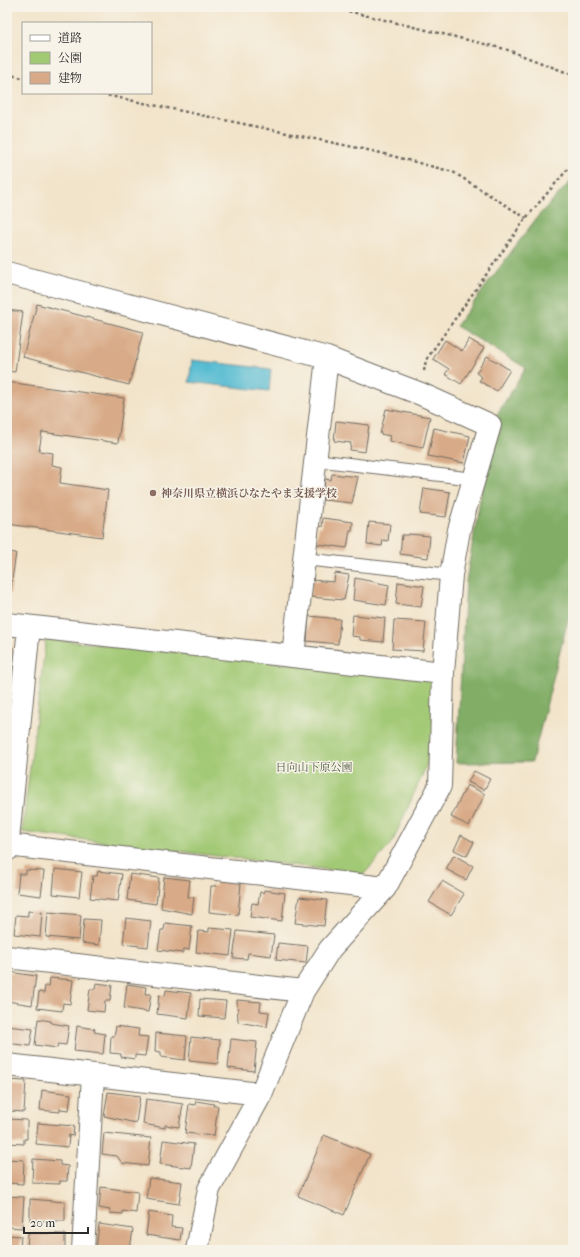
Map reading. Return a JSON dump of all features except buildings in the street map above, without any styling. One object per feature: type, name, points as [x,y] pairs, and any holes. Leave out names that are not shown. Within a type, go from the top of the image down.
[{"type":"street","points":[[7,273],[327,358],[421,394],[490,425],[459,530],[451,575],[443,673],[440,786],[385,888],[330,949],[304,991],[261,1094],[209,1189],[197,1250]]},
{"type":"street","points":[[293,656],[327,358]]},
{"type":"street","points":[[7,624],[443,673]]},
{"type":"street","points":[[7,850],[13,736],[29,627]]},
{"type":"street","points":[[7,845],[385,888]]},
{"type":"street","points":[[7,957],[304,991]]},
{"type":"street","points":[[7,1065],[261,1094]]},
{"type":"street","points":[[83,1250],[93,1075]]},
{"type":"lane","points":[[315,460],[474,479]]},
{"type":"lane","points":[[304,559],[451,575]]},
{"type":"path","points":[[331,7],[505,49],[573,75]]},
{"type":"path","points":[[7,74],[22,78]]},
{"type":"path","points":[[101,94],[377,152],[453,172],[526,218]]},
{"type":"path","points":[[421,394],[426,360],[526,218],[573,163]]},
{"type":"green space","points":[[573,179],[573,600],[532,762],[456,763],[466,581],[494,419],[526,368],[456,326],[538,216]]},
{"type":"green space","name":"日向山下原公園","points":[[46,639],[430,678],[444,696],[439,737],[392,843],[364,874],[22,832]]},
{"type":"water","points":[[192,360],[271,369],[269,391],[189,382]]},
{"type":"place","name":"神奈川県立横浜ひなたやま支援学校","points":[[153,493]]}]
